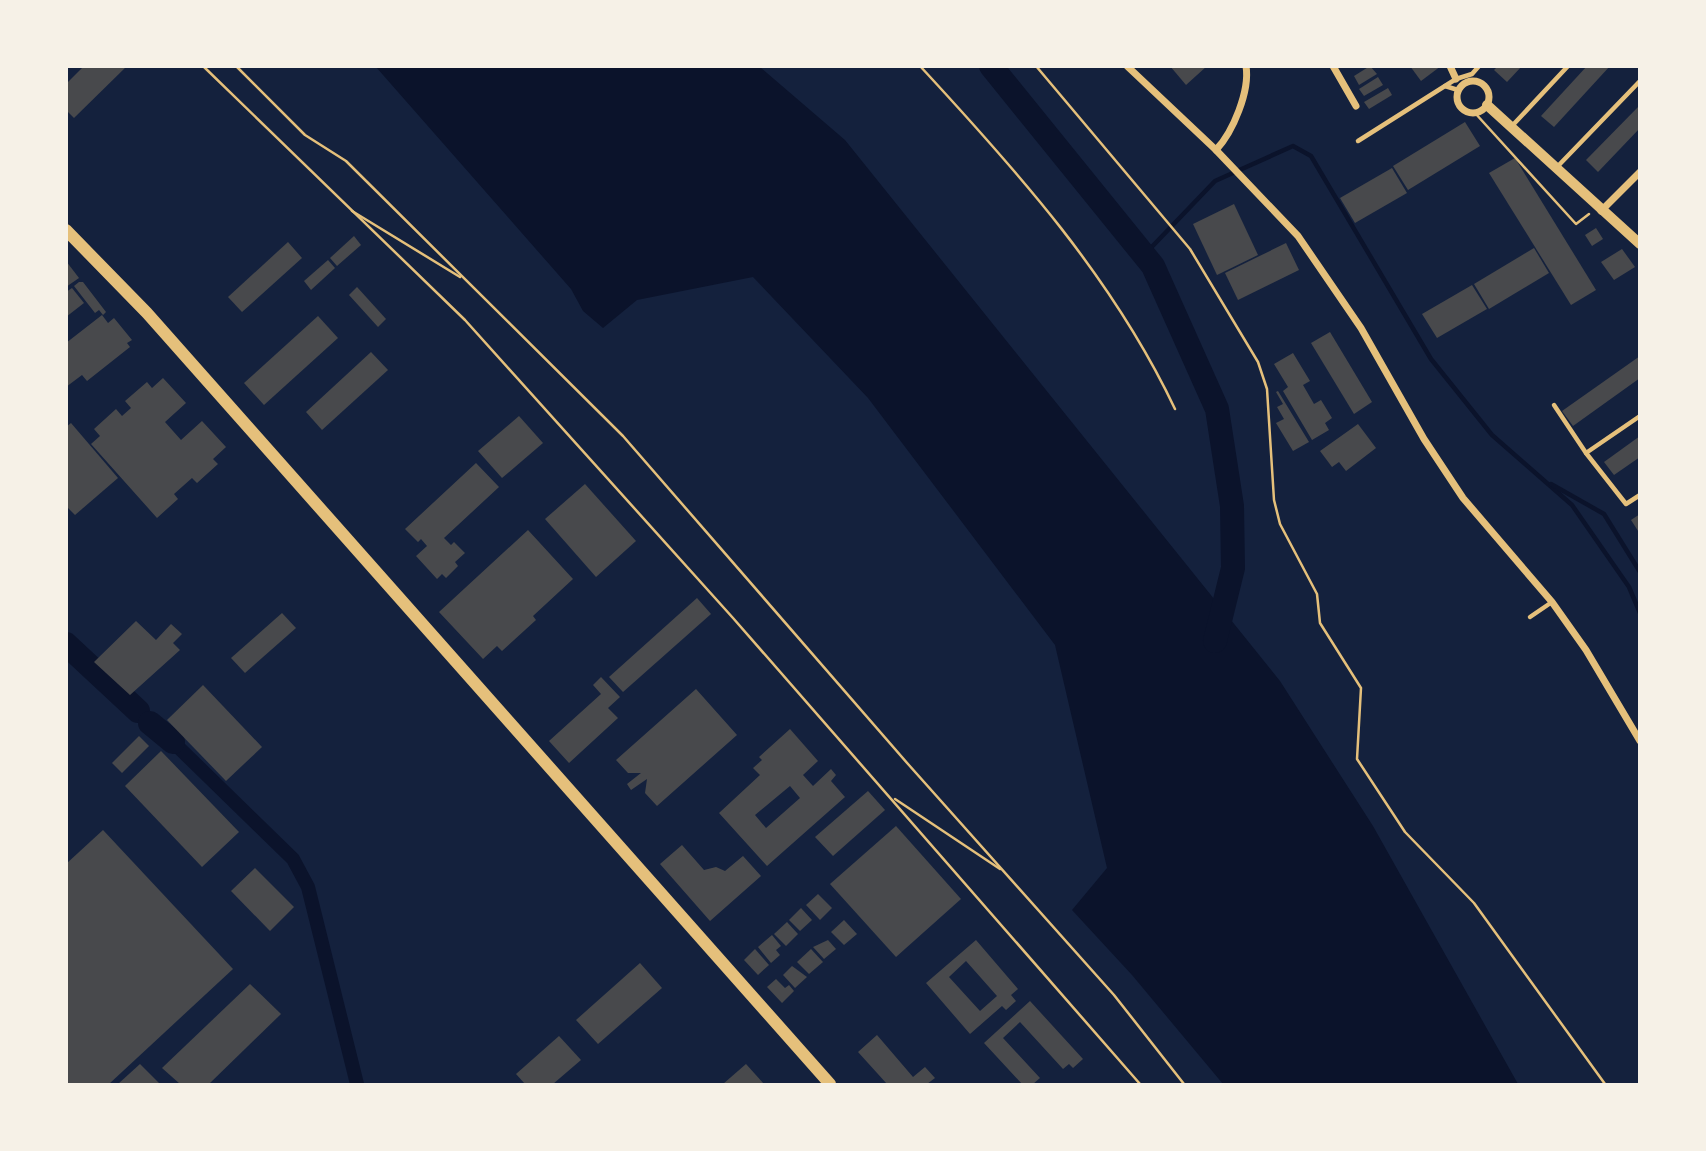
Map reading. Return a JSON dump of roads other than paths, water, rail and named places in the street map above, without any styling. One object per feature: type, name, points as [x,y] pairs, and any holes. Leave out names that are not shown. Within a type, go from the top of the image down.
[{"type":"main road","points":[[66,230],[147,313],[830,1084]]},
{"type":"street","points":[[1127,66],[1216,150],[1298,236],[1361,328],[1424,439],[1463,498],[1552,602],[1586,650],[1640,740]]},
{"type":"street","points":[[1333,66],[1356,106]]},
{"type":"street","points":[[1450,66],[1456,79]]},
{"type":"street","points":[[1216,150],[1226,139],[1241,101],[1248,67]]},
{"type":"street","points":[[1487,105],[1475,113],[1465,111],[1458,104],[1458,90],[1470,81],[1480,83],[1487,90],[1487,105],[1599,210],[1640,244]]},
{"type":"street","points":[[1599,210],[1640,172]]},
{"type":"lane","points":[[1358,141],[1444,86],[1472,74],[1479,66]]},
{"type":"lane","points":[[1511,127],[1568,66]]},
{"type":"lane","points":[[1555,169],[1640,80]]},
{"type":"lane","points":[[1444,86],[1458,90]]},
{"type":"lane","points":[[1554,405],[1586,453],[1626,504],[1640,495]]},
{"type":"lane","points":[[1586,453],[1640,416]]},
{"type":"lane","points":[[1530,617],[1552,602]]},
{"type":"water","points":[[376,67],[760,67],[845,140],[1280,681],[1373,826],[1518,1084],[1223,1084],[1132,975],[1072,910],[1107,868],[1055,645],[868,398],[753,277],[637,300],[603,328],[583,311],[571,289]]},
{"type":"waterway","points":[[991,66],[1153,266],[1217,409],[1232,506],[1233,568],[1215,641]]},
{"type":"waterway","points":[[1145,254],[1215,181],[1293,146],[1311,156],[1431,359],[1492,435],[1572,505],[1629,587],[1640,613]]},
{"type":"waterway","points":[[1551,484],[1604,514],[1640,572]]},
{"type":"waterway","points":[[66,644],[138,711]]},
{"type":"waterway","points":[[150,723],[173,742]]},
{"type":"waterway","points":[[173,742],[293,859],[308,887],[357,1084]]}]
